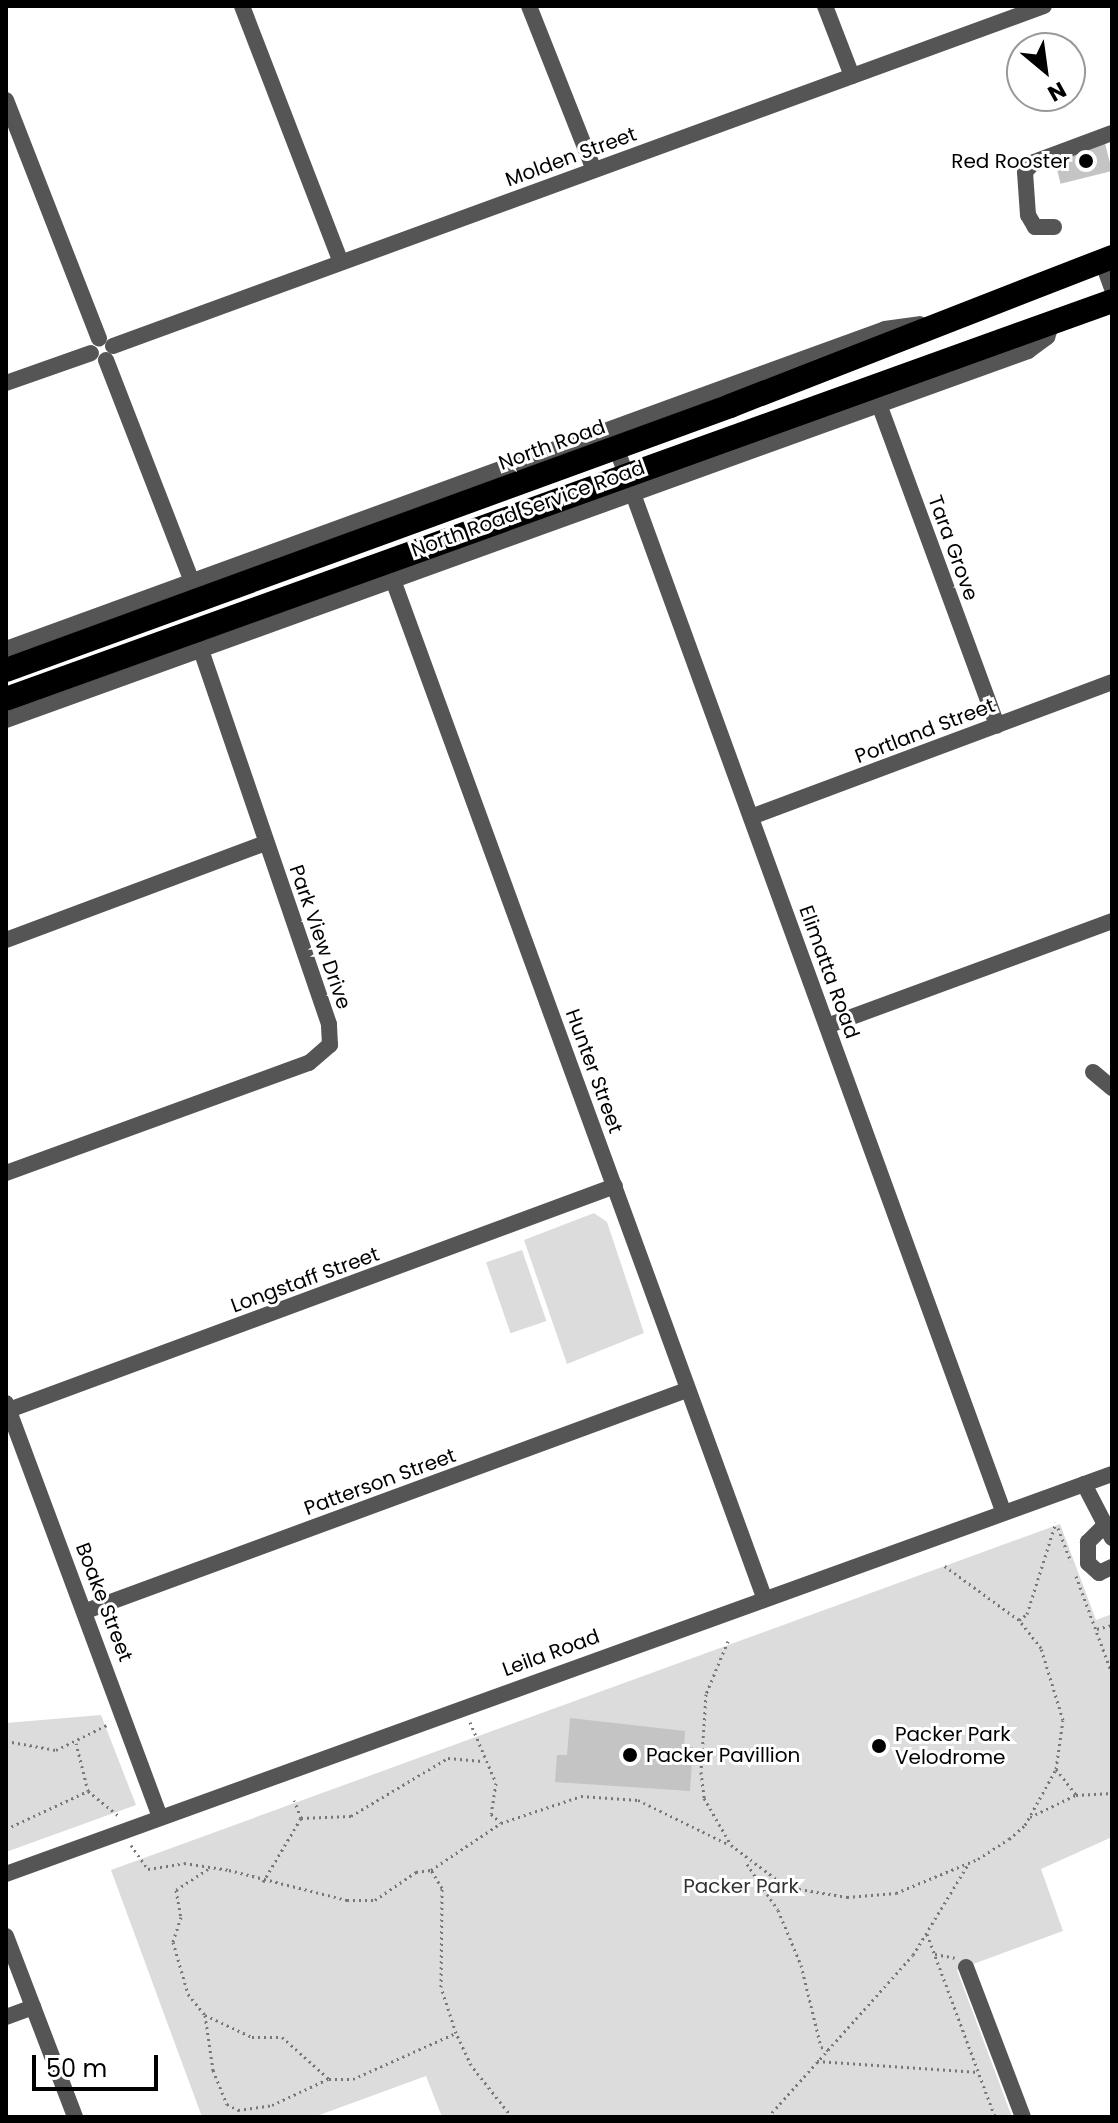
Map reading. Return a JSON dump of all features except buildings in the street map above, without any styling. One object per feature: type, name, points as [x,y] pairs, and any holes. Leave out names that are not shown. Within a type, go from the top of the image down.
[{"type":"highway","name":"North Road","points":[[6,670],[195,590],[616,447],[1107,259]]},
{"type":"highway","points":[[6,699],[209,624],[389,570],[875,394],[1112,301]]},
{"type":"highway","points":[[195,590],[209,624]]},
{"type":"street","points":[[242,6],[341,262]]},
{"type":"street","points":[[529,6],[594,170]]},
{"type":"street","points":[[825,6],[852,76]]},
{"type":"street","name":"Molden Street","points":[[6,383],[1044,6]]},
{"type":"street","points":[[6,100],[195,590]]},
{"type":"street","points":[[1054,227],[1035,227],[1028,215],[1025,172],[1034,162],[1112,133]]},
{"type":"street","points":[[1107,259],[1112,289]]},
{"type":"street","points":[[6,649],[195,590],[885,329],[948,320]]},
{"type":"street","name":"Tara Grove","points":[[875,394],[997,725]]},
{"type":"street","name":"Elimatta Road","points":[[616,447],[1003,1511]]},
{"type":"street","name":"North Road Service Road","points":[[6,720],[200,648],[389,570]]},
{"type":"street","name":"Hunter Street","points":[[389,570],[764,1597]]},
{"type":"street","name":"Park View Drive","points":[[6,1173],[309,1063],[330,1045],[329,1024],[200,648]]},
{"type":"street","name":"Portland Street","points":[[751,817],[1112,682]]},
{"type":"street","points":[[6,940],[266,843]]},
{"type":"street","points":[[827,1026],[1112,921]]},
{"type":"street","points":[[1093,1072],[1112,1088]]},
{"type":"street","name":"Longstaff Street","points":[[8,1406],[615,1186]]},
{"type":"street","name":"Patterson Street","points":[[86,1611],[687,1390]]},
{"type":"street","name":"Boake Street","points":[[8,1406],[160,1817]]},
{"type":"street","name":"Leila Road","points":[[6,1874],[764,1597],[1112,1474]]},
{"type":"street","points":[[1084,1484],[1107,1533],[1088,1542],[1088,1563],[1099,1573],[1112,1567]]},
{"type":"street","points":[[6,1936],[75,2117]]},
{"type":"street","points":[[966,1967],[1023,2117]]},
{"type":"street","points":[[6,2017],[33,2007]]},
{"type":"path","points":[[1056,1522],[1112,1674]]},
{"type":"path","points":[[1019,1620],[1058,1528]]},
{"type":"path","points":[[942,1564],[1019,1620],[1041,1648],[1056,1685],[1063,1720],[1056,1769],[1030,1817]]},
{"type":"path","points":[[1096,1629],[1112,1625]]},
{"type":"path","points":[[728,1641],[706,1694],[701,1772],[704,1798],[731,1845],[778,1910],[801,1965],[821,2047],[828,2050]]},
{"type":"path","points":[[463,1706],[482,1761],[496,1783],[491,1814],[501,1823]]},
{"type":"path","points":[[6,1741],[56,1750],[126,1719]]},
{"type":"path","points":[[76,1743],[88,1791],[115,1809],[139,1862],[148,1869],[184,1863],[263,1882],[375,1900],[416,1872],[431,1870],[501,1823],[581,1796],[638,1800],[731,1845]]},
{"type":"path","points":[[301,1818],[351,1816],[448,1758],[482,1761]]},
{"type":"path","points":[[1056,1769],[1076,1795]]},
{"type":"path","points":[[6,1829],[88,1791]]},
{"type":"path","points":[[745,1862],[787,1887],[847,1897],[896,1893],[969,1863],[1030,1817],[1076,1795],[1112,1793]]},
{"type":"path","points":[[294,1800],[301,1818]]},
{"type":"path","points":[[263,1882],[301,1818]]},
{"type":"path","points":[[768,2117],[927,1934],[969,1863]]},
{"type":"path","points":[[208,1869],[176,1890],[181,1917],[173,1942],[188,1994],[205,2015],[252,2037],[282,2037],[329,2079]]},
{"type":"path","points":[[431,1870],[442,1888],[441,1987],[456,2033],[471,2065],[512,2117]]},
{"type":"path","points":[[927,1934],[995,2117]]},
{"type":"path","points":[[205,2015],[213,2070],[227,2104],[238,2110],[272,2105],[329,2079],[353,2079],[456,2033]]},
{"type":"path","points":[[817,2061],[979,2072]]},
{"type":"green space","points":[[594,1213],[607,1222],[644,1333],[567,1364],[524,1240]]},
{"type":"green space","points":[[522,1250],[546,1321],[510,1333],[486,1262]]},
{"type":"green space","name":"Packer Park","points":[[1060,1524],[1096,1620],[1112,1614],[1112,1837],[1041,1869],[1063,1931],[957,1970],[1012,2117],[442,2117],[426,2076],[314,2117],[202,2117],[111,1870]]},
{"type":"green space","points":[[101,1715],[136,1805],[6,1852],[6,1723]]},
{"type":"place","name":"Red Rooster","points":[[1086,161]]},
{"type":"place","name":"Packer Park Velodrome","points":[[879,1746]]},
{"type":"place","name":"Packer Pavillion","points":[[630,1755]]}]
